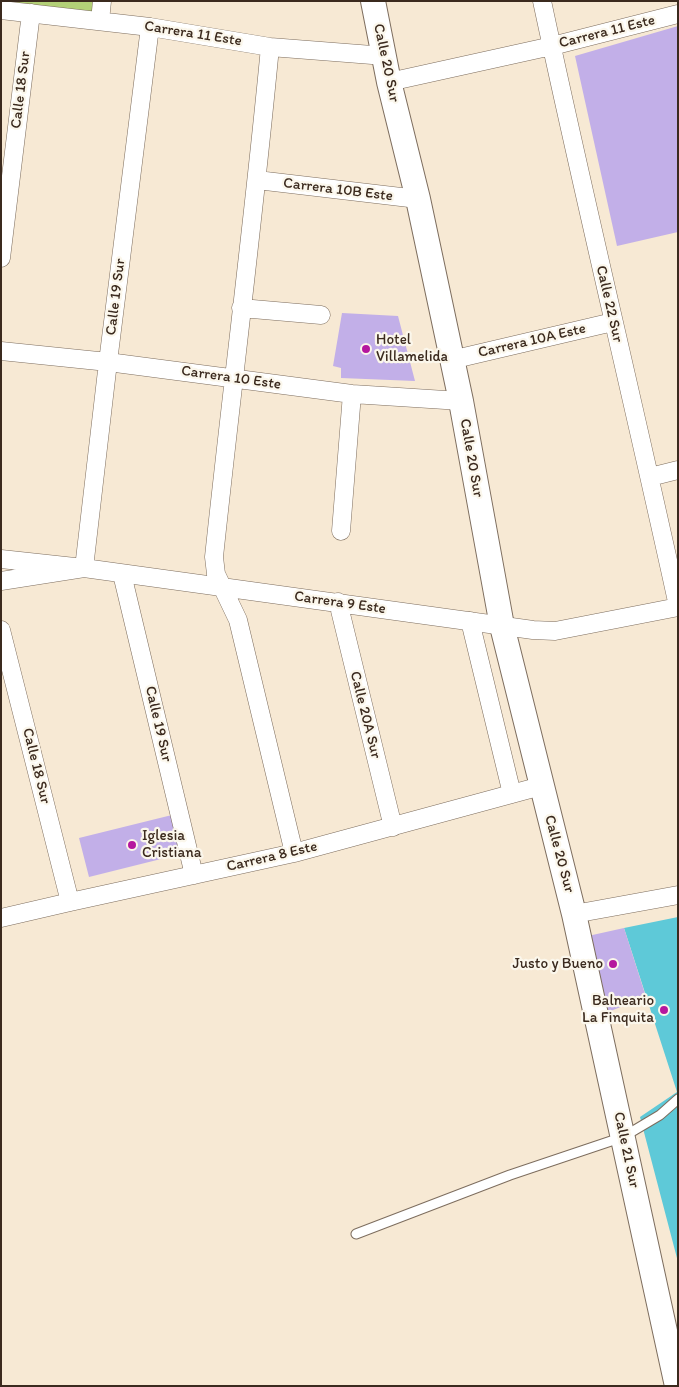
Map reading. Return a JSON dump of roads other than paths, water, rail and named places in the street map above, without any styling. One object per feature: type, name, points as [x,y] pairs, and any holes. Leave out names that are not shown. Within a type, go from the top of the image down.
[{"type":"street","points":[[100,21],[102,1]]},
{"type":"street","name":"Calle 20 Sur","points":[[373,1],[418,199],[460,401],[502,626],[574,914]]},
{"type":"street","name":"Calle 22 Sur","points":[[542,1],[678,606]]},
{"type":"street","name":"Carrera 11 Este","points":[[1,10],[150,27],[270,47],[385,56]]},
{"type":"street","name":"Calle 18 Sur","points":[[1,258],[31,13]]},
{"type":"street","name":"Carrera 11 Este","points":[[390,82],[552,46],[678,14]]},
{"type":"street","name":"Calle 19 Sur","points":[[84,568],[150,27]]},
{"type":"street","points":[[270,47],[257,180],[214,557],[216,574],[238,620],[294,853]]},
{"type":"street","name":"Carrera 10B Este","points":[[257,180],[418,199]]},
{"type":"street","points":[[241,308],[321,315]]},
{"type":"street","name":"Carrera 10A Este","points":[[451,360],[613,322]]},
{"type":"street","name":"Carrera 10 Este","points":[[1,351],[108,362],[352,394],[460,401]]},
{"type":"street","points":[[341,531],[352,394]]},
{"type":"street","points":[[650,477],[678,470]]},
{"type":"street","name":"Carrera 9 Este","points":[[1,559],[84,568],[533,630],[556,631],[678,606]]},
{"type":"street","points":[[1,581],[84,568]]},
{"type":"street","name":"Calle 19 Sur","points":[[122,574],[194,875]]},
{"type":"street","name":"Calle 20A Sur","points":[[338,602],[393,827]]},
{"type":"street","points":[[470,621],[512,794]]},
{"type":"street","name":"Calle 18 Sur","points":[[1,630],[70,902]]},
{"type":"street","name":"Carrera 8 Este","points":[[1,918],[294,853],[541,786]]},
{"type":"street","points":[[574,914],[678,895]]},
{"type":"street","name":"Calle 21 Sur","points":[[574,914],[677,1386]]},
{"type":"lane","points":[[356,1234],[510,1176],[623,1137],[660,1115],[678,1099]]},
{"type":"water","name":"Balneario La Finquita","points":[[678,917],[678,1262],[640,1117],[677,1092],[624,928]]},
{"type":"place","name":"Hotel Villamelida","points":[[366,349]]},
{"type":"place","name":"Iglesia Cristiana","points":[[132,845]]},
{"type":"place","name":"Justo y Bueno","points":[[613,964]]},
{"type":"place","name":"Balneario La Finquita","points":[[664,1010]]}]
